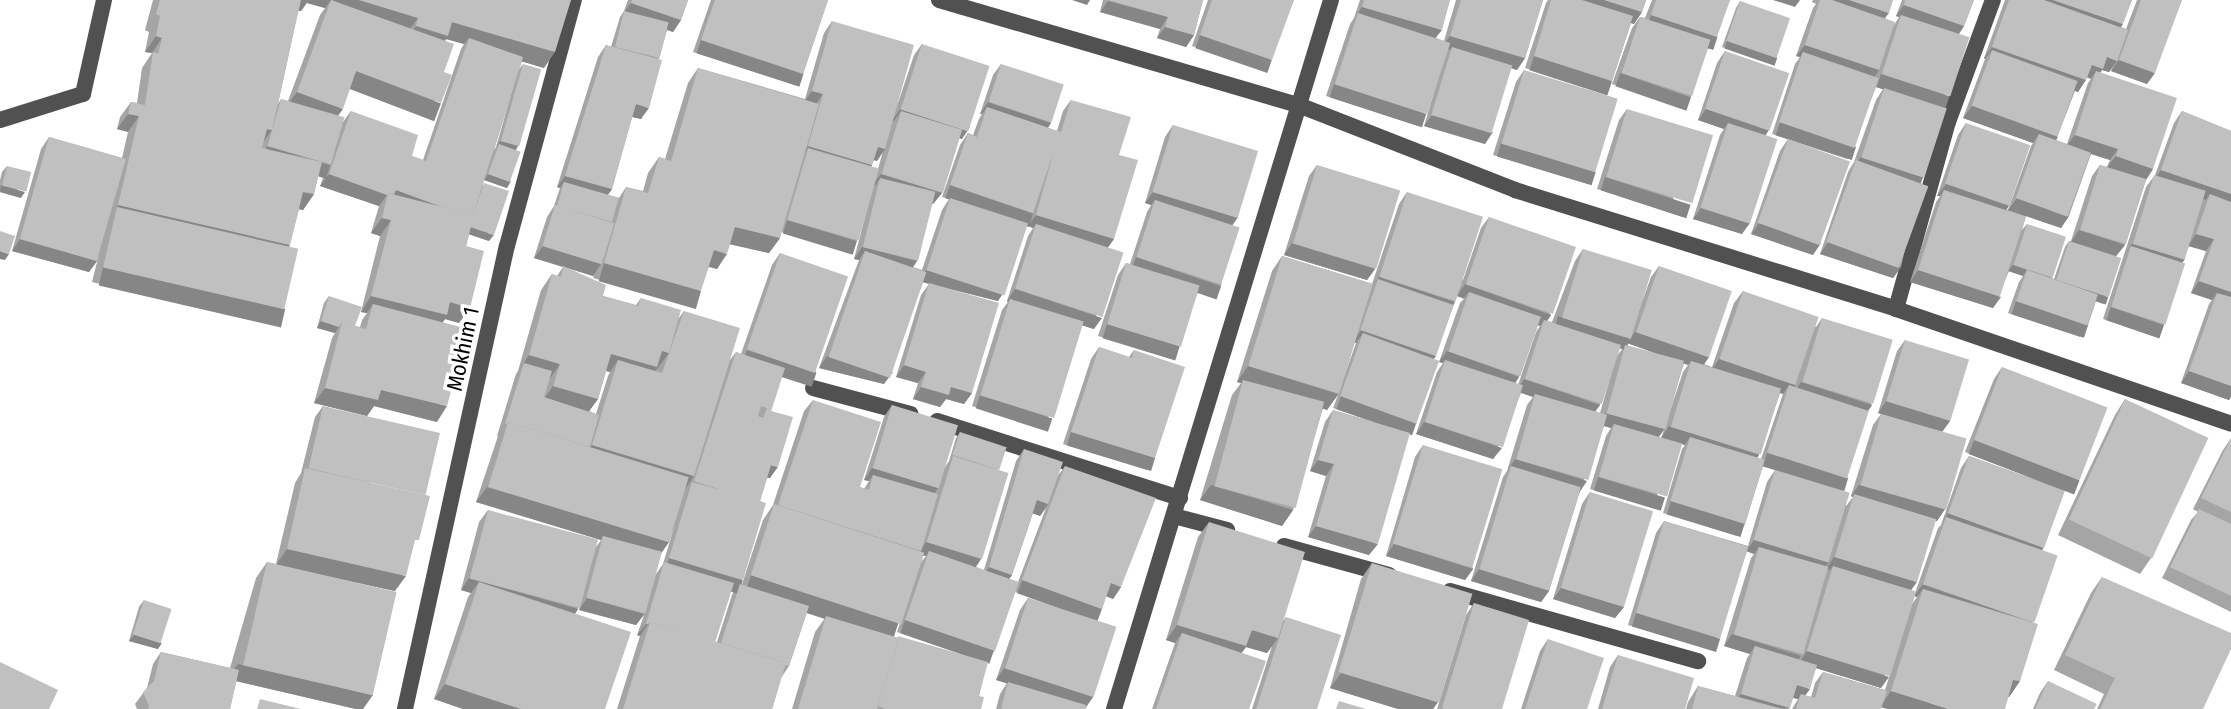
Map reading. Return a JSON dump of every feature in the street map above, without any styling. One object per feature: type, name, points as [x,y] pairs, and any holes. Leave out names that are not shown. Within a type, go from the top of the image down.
[{"type":"street","points":[[0,120],[83,94],[104,0]]},
{"type":"street","name":"Mokhim 1","points":[[405,709],[507,246],[574,0]]},
{"type":"street","points":[[939,0],[1301,106],[1515,190],[1896,309],[2231,424]]},
{"type":"street","points":[[1114,709],[1331,0]]},
{"type":"street","points":[[1896,309],[1948,122],[1993,0]]},
{"type":"street","points":[[813,388],[980,433],[1180,498]]},
{"type":"street","points":[[1174,516],[1405,579]]},
{"type":"street","points":[[1434,587],[1698,661]]},
{"type":"building","points":[[160,0],[301,0],[272,130],[267,129],[262,148],[322,162],[314,194],[303,192],[290,245],[118,205],[139,116],[128,114],[131,102],[145,105],[153,52],[158,54],[162,38],[156,36],[160,16],[156,14]]},
{"type":"building","points":[[331,0],[454,44],[444,72],[452,75],[441,103],[356,71],[343,109],[297,92]]},
{"type":"building","points":[[359,0],[571,0],[555,52],[452,22],[448,36],[416,26],[418,18]]},
{"type":"building","points":[[632,0],[688,0],[681,20],[631,3]]},
{"type":"building","points":[[715,0],[828,0],[803,74],[701,40]]},
{"type":"building","points":[[1108,0],[1203,0],[1194,35],[1165,27],[1168,17]]},
{"type":"building","points":[[1212,0],[1294,0],[1272,60],[1200,35]]},
{"type":"building","points":[[1364,0],[1450,0],[1442,30],[1362,7]]},
{"type":"building","points":[[1461,0],[1543,0],[1525,58],[1450,36]]},
{"type":"building","points":[[1551,0],[1582,0],[1633,16],[1612,81],[1534,56]]},
{"type":"building","points":[[1604,0],[1646,0],[1642,12]]},
{"type":"building","points":[[1656,0],[1730,0],[1717,37],[1651,15]]},
{"type":"building","points":[[1820,0],[1832,0],[1895,22],[1879,70],[1805,45]]},
{"type":"building","points":[[1849,0],[1893,0],[1889,13]]},
{"type":"building","points":[[1905,0],[1974,0],[1964,26],[1904,5]]},
{"type":"building","points":[[2009,0],[2044,0],[2128,30],[2117,61],[2107,57],[2103,69],[2092,65],[2086,80],[1992,47]]},
{"type":"building","points":[[2053,0],[2132,0],[2123,24]]},
{"type":"building","points":[[2141,0],[2182,0],[2155,73],[2119,60]]},
{"type":"building","points":[[1740,1],[1790,18],[1776,58],[1726,41]]},
{"type":"building","points":[[624,11],[669,22],[660,58],[615,47]]},
{"type":"building","points":[[1358,13],[1450,43],[1427,114],[1335,84]]},
{"type":"building","points":[[1901,15],[1969,37],[1950,96],[1882,74]]},
{"type":"building","points":[[1640,17],[1710,40],[1692,96],[1622,73]]},
{"type":"building","points":[[832,21],[914,45],[885,149],[878,147],[872,165],[808,146],[823,94],[812,91]]},
{"type":"building","points":[[469,38],[523,57],[473,215],[396,190],[394,194],[387,195],[329,174],[351,111],[418,135],[412,156],[426,161]]},
{"type":"building","points":[[922,44],[990,66],[968,132],[901,110]]},
{"type":"building","points":[[606,45],[662,60],[649,108],[636,104],[612,189],[565,176]]},
{"type":"building","points":[[1452,47],[1512,65],[1491,133],[1431,115]]},
{"type":"building","points":[[1992,50],[2078,81],[2057,137],[1972,105]]},
{"type":"building","points":[[1725,51],[1789,73],[1769,131],[1705,109]]},
{"type":"building","points":[[1803,52],[1879,78],[1855,148],[1779,122]]},
{"type":"building","points":[[523,64],[541,69],[519,146],[501,141]]},
{"type":"building","points":[[1001,64],[1064,84],[1051,122],[989,102]]},
{"type":"building","points":[[698,68],[819,104],[780,238],[735,227],[727,254],[714,250],[701,291],[604,263],[626,187],[648,193],[659,157],[671,161]]},
{"type":"building","points":[[1524,70],[1618,99],[1595,172],[1501,144]]},
{"type":"building","points":[[2096,71],[2177,98],[2153,169],[2116,156],[2118,149],[2075,135]]},
{"type":"building","points":[[1884,88],[1947,108],[1924,178],[1861,157]]},
{"type":"building","points":[[281,99],[344,117],[331,164],[267,146]]},
{"type":"building","points":[[1071,100],[1131,117],[1119,155],[1138,160],[1114,239],[1036,215],[1054,151],[1033,213],[950,185],[968,133],[977,137],[987,107],[1061,132]]},
{"type":"building","points":[[1627,109],[1713,135],[1692,203],[1606,177]]},
{"type":"building","points":[[901,111],[962,130],[943,193],[882,174]]},
{"type":"building","points":[[2182,111],[2231,131],[2231,194],[2161,170]]},
{"type":"building","points":[[1728,123],[1777,139],[1750,224],[1700,208]]},
{"type":"building","points":[[1966,123],[2030,145],[2009,206],[1945,184]]},
{"type":"building","points":[[1173,125],[1258,151],[1238,218],[1153,192]]},
{"type":"building","points":[[2039,134],[2091,153],[2067,217],[2016,198]]},
{"type":"building","points":[[49,137],[126,159],[97,261],[20,239]]},
{"type":"building","points":[[1788,139],[1850,162],[1820,245],[1758,223]]},
{"type":"building","points":[[499,144],[521,152],[510,182],[488,174]]},
{"type":"building","points":[[808,148],[879,168],[858,240],[787,220]]},
{"type":"building","points":[[1856,160],[1928,186],[1899,268],[1826,242]]},
{"type":"building","points":[[1317,165],[1400,190],[1376,269],[1293,243]]},
{"type":"building","points":[[2100,165],[2146,179],[2126,244],[2080,230]]},
{"type":"building","points":[[7,166],[31,172],[26,191],[2,185]]},
{"type":"building","points":[[2154,175],[2206,191],[2185,260],[2133,244]]},
{"type":"building","points":[[880,178],[935,192],[918,261],[863,247]]},
{"type":"building","points":[[564,182],[619,198],[612,222],[557,206]]},
{"type":"building","points":[[484,183],[509,191],[494,235],[471,227]]},
{"type":"building","points":[[1944,190],[2026,217],[2000,296],[1918,270]]},
{"type":"building","points":[[1407,192],[1483,217],[1456,301],[1379,277]]},
{"type":"building","points":[[388,193],[474,215],[466,246],[484,251],[470,308],[450,302],[447,315],[371,296],[391,220],[382,218]]},
{"type":"building","points":[[2210,194],[2231,202],[2231,292],[2199,281],[2214,239],[2196,234]]},
{"type":"building","points":[[950,198],[1028,223],[1005,296],[927,270]]},
{"type":"building","points":[[1155,200],[1240,228],[1221,285],[1136,257]]},
{"type":"building","points":[[555,205],[614,223],[602,264],[542,246]]},
{"type":"building","points":[[117,207],[298,249],[284,309],[103,267]]},
{"type":"building","points":[[1489,217],[1576,247],[1553,314],[1466,284]]},
{"type":"building","points":[[1036,224],[1123,252],[1102,317],[1015,289]]},
{"type":"building","points":[[2027,224],[2066,237],[2053,278],[2014,265]]},
{"type":"building","points":[[0,231],[15,236],[9,254],[0,251]]},
{"type":"building","points":[[2069,241],[2121,258],[2109,297],[2056,280]]},
{"type":"building","points":[[2131,246],[2185,264],[2165,324],[2111,307]]},
{"type":"building","points":[[1583,249],[1652,270],[1631,339],[1562,318]]},
{"type":"building","points":[[865,251],[926,272],[890,378],[829,357]]},
{"type":"building","points":[[780,253],[848,276],[815,373],[747,349]]},
{"type":"building","points":[[1282,256],[1373,284],[1339,394],[1248,366]]},
{"type":"building","points":[[1126,263],[1200,286],[1181,347],[1107,324]]},
{"type":"building","points":[[563,266],[606,285],[603,296],[638,306],[641,298],[681,310],[669,353],[662,351],[657,367],[611,354],[598,399],[553,386],[560,364],[529,355],[552,274],[561,277]]},
{"type":"building","points":[[1659,266],[1732,291],[1709,357],[1636,332]]},
{"type":"building","points":[[2027,270],[2098,294],[2087,326],[2016,301]]},
{"type":"building","points":[[1378,279],[1454,305],[1436,356],[1360,330]]},
{"type":"building","points":[[929,283],[999,303],[972,393],[951,387],[949,395],[921,387],[926,372],[904,365]]},
{"type":"building","points":[[1743,291],[1819,317],[1795,385],[1720,359]]},
{"type":"building","points":[[1469,292],[1541,317],[1520,376],[1448,352]]},
{"type":"building","points":[[2217,293],[2231,297],[2231,386],[2189,371]]},
{"type":"building","points":[[329,296],[362,307],[355,326],[342,322],[339,327],[321,321]]},
{"type":"building","points":[[1010,299],[1084,322],[1054,418],[980,396]]},
{"type":"building","points":[[373,304],[468,329],[447,406],[381,390],[378,400],[325,388],[342,322],[366,329]]},
{"type":"building","points":[[684,311],[740,328],[694,476],[592,445],[618,360],[662,373]]},
{"type":"building","points":[[1822,318],[1893,340],[1873,404],[1802,382]]},
{"type":"building","points":[[1544,320],[1621,345],[1602,404],[1525,379]]},
{"type":"building","points":[[1363,333],[1439,361],[1416,424],[1340,396]]},
{"type":"building","points":[[1905,340],[1969,360],[1950,421],[1886,401]]},
{"type":"building","points":[[1625,345],[1684,361],[1666,429],[1607,414]]},
{"type":"building","points":[[1099,347],[1132,358],[1134,350],[1185,367],[1155,458],[1071,432]]},
{"type":"building","points":[[736,352],[785,368],[771,411],[793,417],[778,467],[771,465],[760,501],[766,503],[743,580],[669,558],[692,482],[724,491],[694,481]],"holes":[[[761,406],[767,408],[763,418],[758,416]]]},
{"type":"building","points":[[1445,360],[1523,385],[1503,447],[1425,422]]},
{"type":"building","points":[[1691,361],[1781,388],[1761,454],[1671,427]]},
{"type":"building","points":[[524,363],[552,371],[544,397],[599,415],[590,447],[508,422],[505,424]]},
{"type":"building","points":[[2002,367],[2107,407],[2080,480],[1974,440]]},
{"type":"building","points":[[1243,380],[1324,402],[1296,508],[1215,486]]},
{"type":"building","points":[[1789,385],[1869,411],[1847,478],[1767,453]]},
{"type":"building","points":[[1535,394],[1607,415],[1588,480],[1516,459]]},
{"type":"building","points":[[2125,399],[2208,438],[2152,558],[2069,520]]},
{"type":"building","points":[[813,400],[881,422],[860,487],[869,490],[873,475],[938,494],[921,551],[778,505]]},
{"type":"building","points":[[892,405],[958,425],[939,488],[873,468]]},
{"type":"building","points":[[323,406],[440,433],[426,495],[309,468]]},
{"type":"building","points":[[1333,410],[1410,433],[1378,544],[1316,526],[1334,464],[1318,460]]},
{"type":"building","points":[[1881,414],[1967,439],[1946,510],[1861,485]]},
{"type":"building","points":[[508,422],[689,477],[669,542],[488,487]]},
{"type":"building","points":[[1614,424],[1682,444],[1667,496],[1599,477]]},
{"type":"building","points":[[960,432],[1007,447],[999,470],[953,455]]},
{"type":"building","points":[[1690,437],[1765,460],[1745,524],[1670,501]]},
{"type":"building","points":[[2231,438],[2231,512],[2201,498]]},
{"type":"building","points":[[1423,445],[1502,469],[1472,568],[1393,543]]},
{"type":"building","points":[[1024,449],[1063,462],[1048,504],[1037,500],[1012,575],[989,567]]},
{"type":"building","points":[[953,456],[1008,473],[982,559],[927,542]]},
{"type":"building","points":[[1969,456],[2065,491],[2044,548],[1948,513]]},
{"type":"building","points":[[1065,466],[1156,498],[1121,587],[1111,583],[1102,609],[1022,580]]},
{"type":"building","points":[[1511,466],[1581,487],[1549,591],[1479,569]]},
{"type":"building","points":[[305,468],[430,496],[406,576],[287,549]]},
{"type":"building","points":[[1775,470],[1850,493],[1828,563],[1754,540]]},
{"type":"building","points":[[1590,492],[1653,511],[1624,607],[1561,588]]},
{"type":"building","points":[[1854,494],[1936,519],[1917,582],[1835,557]]},
{"type":"building","points":[[774,504],[924,553],[901,624],[751,575]]},
{"type":"building","points":[[2199,509],[2231,524],[2231,596],[2170,567]]},
{"type":"building","points":[[488,510],[598,540],[580,608],[470,579]]},
{"type":"building","points":[[1946,517],[2058,555],[2034,623],[1923,584]]},
{"type":"building","points":[[1664,521],[1748,547],[1720,639],[1636,613]]},
{"type":"building","points":[[1209,522],[1305,552],[1278,638],[1252,630],[1246,646],[1177,625]]},
{"type":"building","points":[[603,536],[662,552],[645,614],[586,598]]},
{"type":"building","points":[[1759,547],[1828,567],[1803,654],[1734,634]]},
{"type":"building","points":[[929,551],[1019,582],[995,651],[905,620]]},
{"type":"building","points":[[267,562],[397,592],[373,695],[243,665]]},
{"type":"building","points":[[664,562],[734,583],[715,642],[650,622],[646,624]]},
{"type":"building","points":[[1372,563],[1472,594],[1439,703],[1339,672]]},
{"type":"building","points":[[1833,566],[1916,591],[1890,677],[1807,651]]},
{"type":"building","points":[[2102,577],[2231,633],[2231,649],[2203,709],[2100,709],[2115,678],[2065,655]]},
{"type":"building","points":[[479,582],[631,632],[605,709],[521,709],[445,684]]},
{"type":"building","points":[[740,584],[809,606],[789,666],[721,643]]},
{"type":"building","points":[[1923,589],[2038,624],[2020,681],[2013,680],[2005,709],[1949,709],[1891,691]]},
{"type":"building","points":[[1028,598],[1116,627],[1094,697],[1005,668]]},
{"type":"building","points":[[144,600],[172,609],[160,643],[133,634]]},
{"type":"building","points":[[1474,603],[1529,620],[1502,709],[1445,709],[1442,708]]},
{"type":"building","points":[[826,616],[899,638],[877,709],[798,709]]},
{"type":"building","points":[[1286,617],[1341,635],[1317,709],[1256,709]]},
{"type":"building","points":[[650,622],[786,663],[772,709],[623,709]]},
{"type":"building","points":[[1182,633],[1266,661],[1249,709],[1156,709]]},
{"type":"building","points":[[898,636],[988,662],[979,696],[984,697],[981,709],[886,709],[878,706]]},
{"type":"building","points":[[1548,639],[1604,658],[1587,709],[1525,709]]},
{"type":"building","points":[[1755,646],[1817,665],[1810,689],[1797,685],[1790,708],[1741,694]]},
{"type":"building","points":[[161,652],[239,670],[230,709],[148,709],[143,692],[154,681]]},
{"type":"building","points":[[1618,655],[1694,678],[1685,709],[1602,709]]},
{"type":"building","points":[[0,662],[58,690],[49,709],[0,709]]},
{"type":"building","points":[[1823,672],[1887,691],[1881,709],[1796,709],[1801,694],[1815,698]]},
{"type":"building","points":[[2048,681],[2097,704],[2094,709],[2035,709]]},
{"type":"building","points":[[1008,682],[1086,705],[1085,709],[1001,709]]},
{"type":"building","points":[[1698,686],[1783,709],[1692,709]]},
{"type":"building","points":[[260,699],[301,709],[257,709]]},
{"type":"building","points":[[1339,701],[1366,709],[1336,709]]}]
